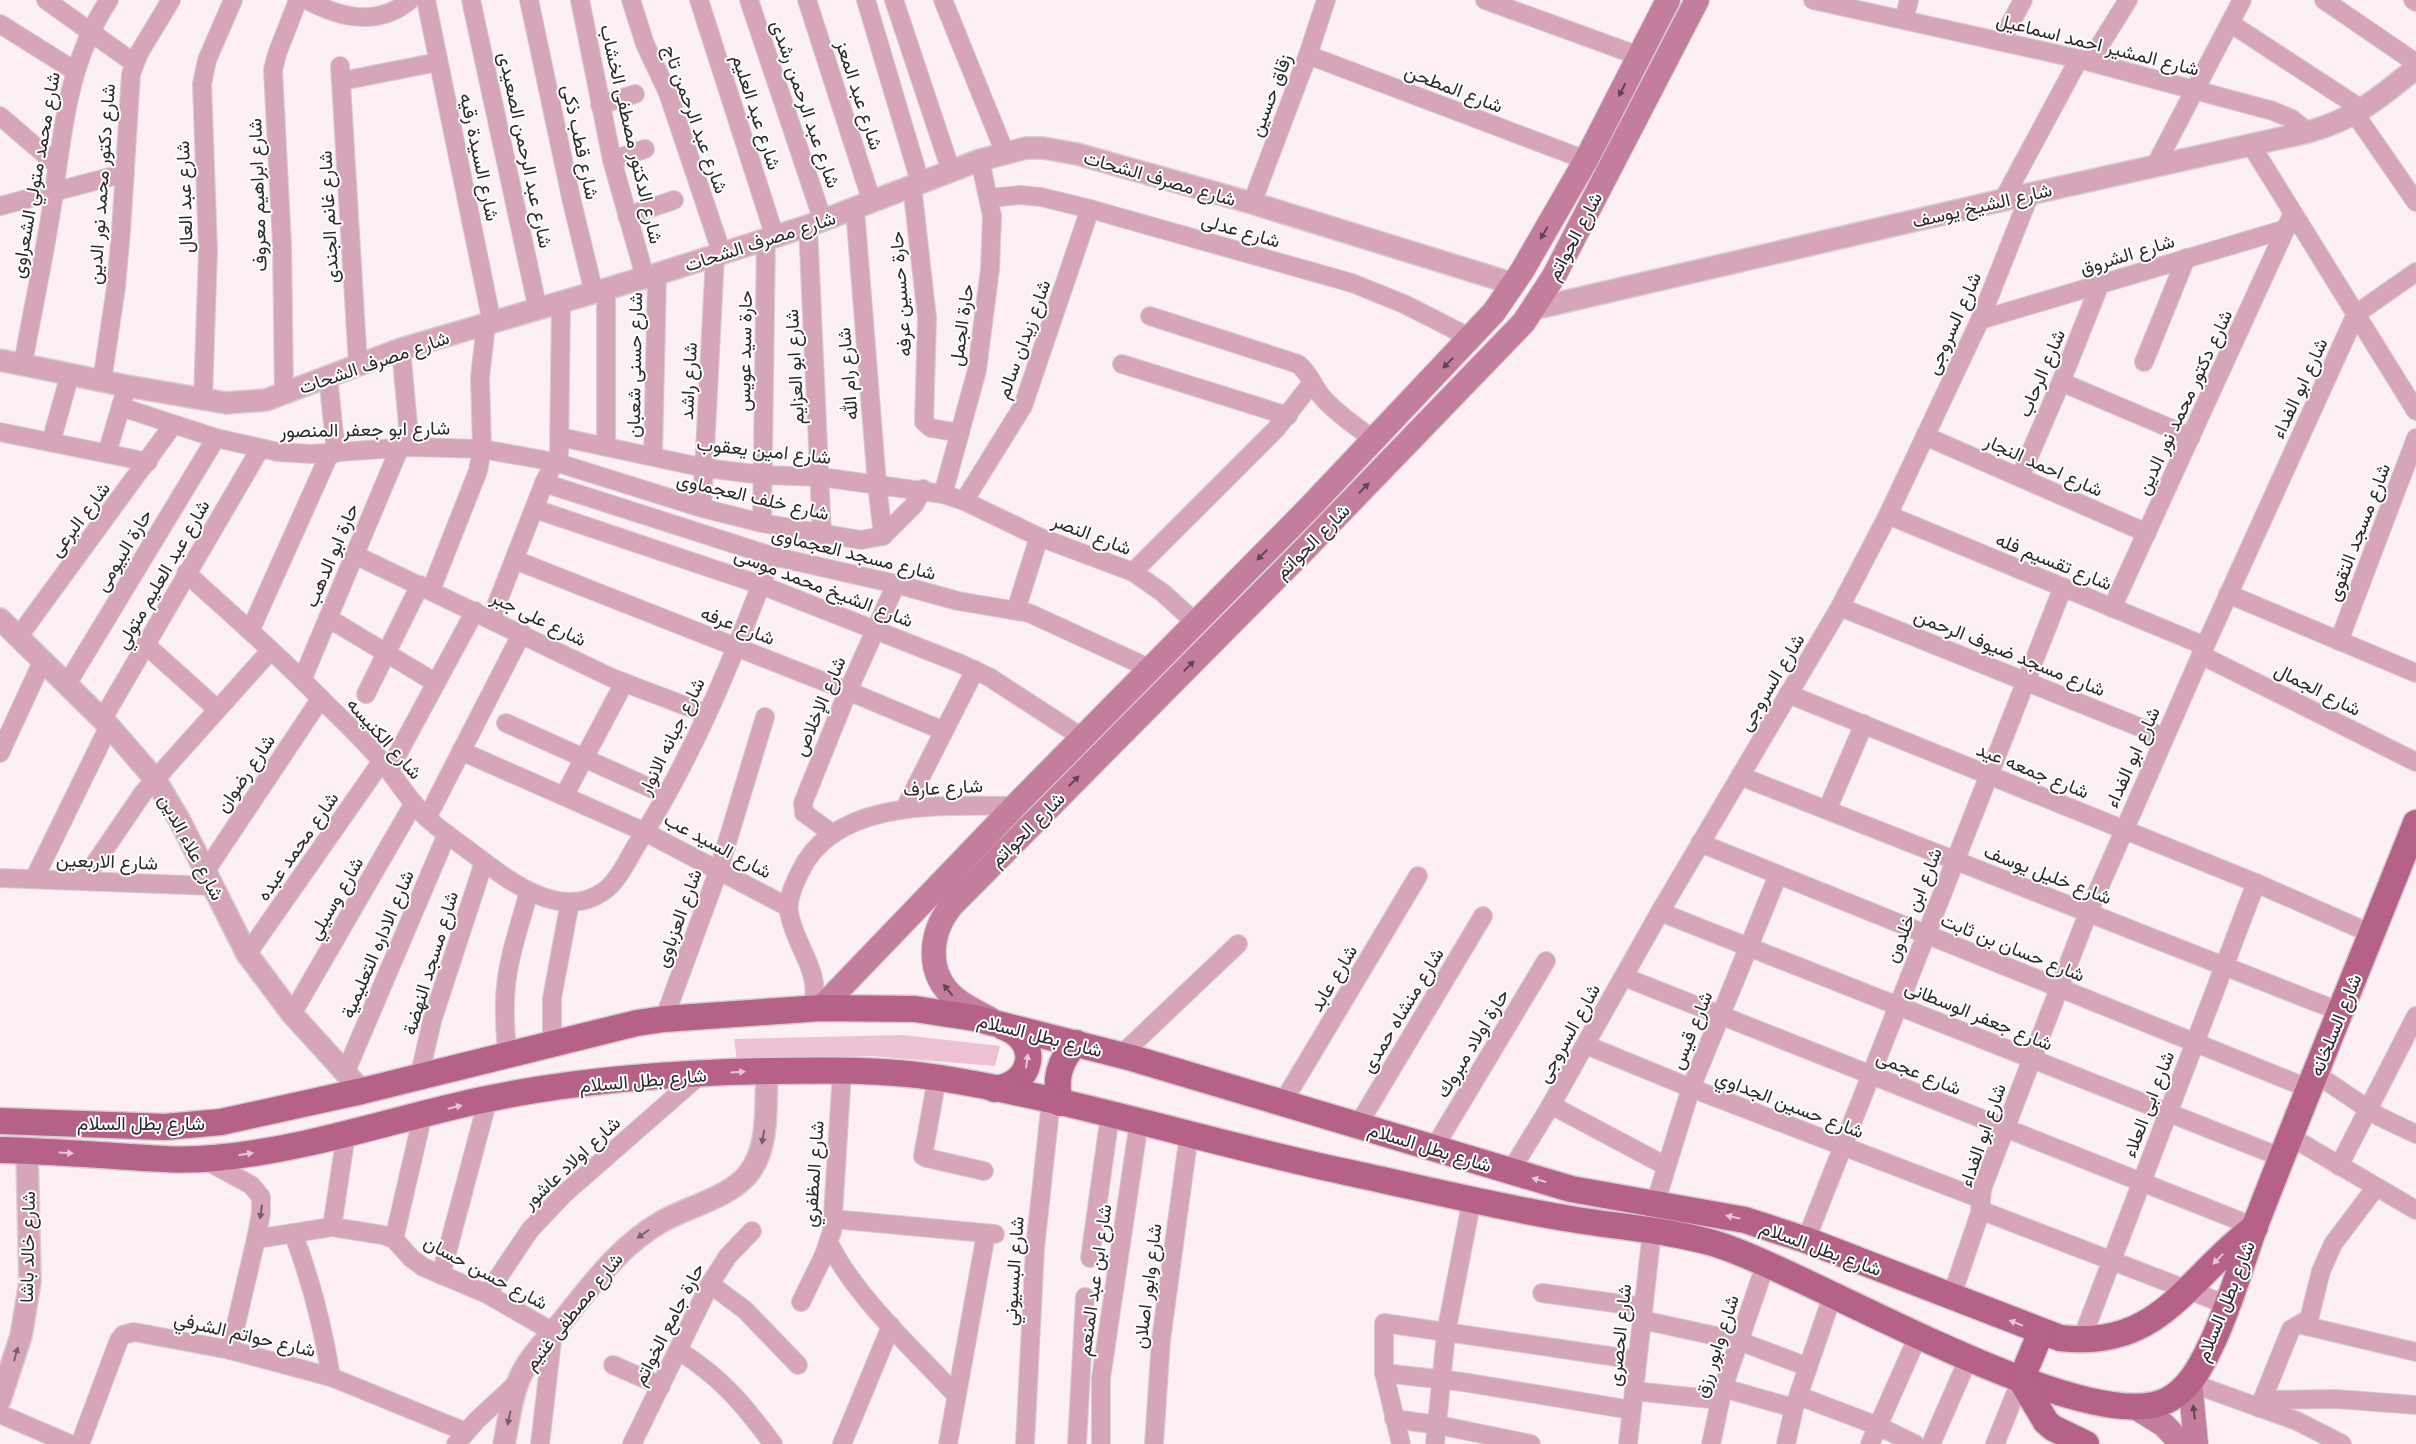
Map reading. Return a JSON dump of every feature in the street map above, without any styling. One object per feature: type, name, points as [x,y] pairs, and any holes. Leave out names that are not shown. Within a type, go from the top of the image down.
[{"type":"main road","name":"شارع الحواتم","points":[[816,1009],[1310,507],[1471,338],[1514,284],[1586,160],[1668,0]]},
{"type":"main road","name":"شارع الحواتم","points":[[1003,1026],[967,1006],[945,988],[938,976],[933,948],[940,921],[952,905],[1505,344],[1533,309],[1554,276],[1697,0]]},
{"type":"main road","points":[[1310,507],[1315,520],[1328,525]]},
{"type":"main road","points":[[1285,532],[1290,532],[1299,537],[1303,546],[1302,552]]},
{"type":"main road","name":"شارع السلخانه","points":[[2254,1227],[2372,934],[2408,859],[2416,823]]},
{"type":"main road","name":"شارع بطل السلام","points":[[0,1121],[165,1127],[194,1126],[221,1122],[362,1091],[508,1056],[612,1028],[664,1019],[816,1009],[915,1009],[949,1014],[1003,1026],[1121,1055],[1571,1189],[1745,1220],[1806,1240],[1951,1298],[2060,1338],[2081,1340],[2111,1337],[2133,1331],[2148,1323],[2188,1290],[2228,1249],[2254,1227]]},
{"type":"main road","points":[[994,1089],[1005,1088],[1014,1083],[1022,1076],[1027,1067],[1028,1056],[1021,1036],[1003,1026]]},
{"type":"main road","points":[[1056,1102],[1062,1060],[1076,1043]]},
{"type":"main road","name":"شارع بطل السلام","points":[[0,1150],[171,1160],[205,1160],[290,1146],[346,1134],[488,1099],[586,1084],[767,1071],[886,1072],[937,1078],[1056,1102],[1330,1169],[1566,1219],[1652,1231],[1710,1242],[1766,1263],[1918,1336],[2021,1380],[2077,1397],[2134,1407],[2150,1406],[2165,1402],[2178,1394],[2192,1379],[2209,1349],[2228,1305],[2254,1227]]},
{"type":"main road","points":[[282,1109],[280,1117],[281,1133],[290,1146]]},
{"type":"main road","points":[[1566,1219],[1571,1189]]},
{"type":"main road","points":[[2041,1332],[2021,1380],[2057,1437],[2086,1444]]},
{"type":"main road","points":[[2192,1379],[2196,1444]]},
{"type":"main road","points":[[2134,1407],[2164,1426],[2182,1444]]},
{"type":"street","points":[[46,0],[134,63]]},
{"type":"street","name":"شارع دكتور محمد نور الدين","points":[[102,381],[116,287],[125,173],[129,84],[134,63],[171,0]]},
{"type":"street","name":"شارع عبد العال","points":[[203,398],[208,250],[202,84],[207,60],[233,0]]},
{"type":"street","name":"شارع ابراهيم معروف","points":[[284,393],[282,245],[273,70],[276,54],[298,0]]},
{"type":"street","points":[[307,0],[341,15],[357,18],[374,17],[390,12],[410,0]]},
{"type":"street","name":"شارع السيدة رقيه","points":[[366,694],[386,653],[426,588],[475,481],[482,449],[480,377],[489,324],[426,0]]},
{"type":"street","name":"شارع عبد الرحمن الصعيدى","points":[[471,0],[538,310]]},
{"type":"street","name":"شارع قطب ذكى","points":[[529,0],[572,202],[600,291],[606,446]]},
{"type":"street","name":"شارع الدكتور مصطفى الخشاب","points":[[580,0],[612,160],[627,216],[651,276]]},
{"type":"street","name":"شارع عبد الرحمن تاج","points":[[631,0],[646,44],[668,93],[719,255]]},
{"type":"street","name":"شارع عبد العليم","points":[[699,0],[771,238]]},
{"type":"street","name":"شارع عبد الرحمن رشدى","points":[[749,0],[816,224]]},
{"type":"street","name":"شارع عبد المعز","points":[[807,0],[863,206]]},
{"type":"street","points":[[866,0],[916,184]]},
{"type":"street","points":[[894,0],[951,171]]},
{"type":"street","points":[[943,0],[1005,153]]},
{"type":"street","name":"زقاق حسين","points":[[1252,204],[1308,55],[1326,0]]},
{"type":"street","points":[[1485,0],[1639,56]]},
{"type":"street","name":"شارع المشير احمد اسماعيل","points":[[1813,0],[2085,60],[2273,111],[2292,119],[2308,132]]},
{"type":"street","points":[[1904,20],[1909,0]]},
{"type":"street","points":[[2001,41],[2023,0]]},
{"type":"street","points":[[2003,200],[2085,60],[2128,0]]},
{"type":"street","points":[[2155,166],[2242,0]]},
{"type":"street","points":[[2324,0],[2416,63]]},
{"type":"street","name":"شارع محمد متولي الشعراوى","points":[[23,364],[75,71],[90,31],[104,2]]},
{"type":"street","points":[[2230,23],[2359,112],[2416,202]]},
{"type":"street","points":[[0,24],[75,71]]},
{"type":"street","name":"شارع المطحن","points":[[1308,55],[1586,160]]},
{"type":"street","name":"شارع غانم الجندى","points":[[358,365],[341,74],[438,62]]},
{"type":"street","name":"شارع الشيخ يوسف","points":[[1533,309],[2003,200],[2308,132],[2359,112],[2416,68]]},
{"type":"street","points":[[600,105],[635,94]]},
{"type":"street","points":[[0,116],[57,165]]},
{"type":"street","points":[[2251,145],[2290,221],[2356,314],[2416,411]]},
{"type":"street","name":"شارع مصرف الشحات","points":[[0,360],[127,386],[226,403],[266,400],[402,349],[651,276],[816,224],[980,160],[1026,148],[1060,150],[1252,204],[1514,284]]},
{"type":"street","points":[[612,160],[645,149]]},
{"type":"street","name":"حارة الجمل","points":[[942,494],[977,370],[990,269],[992,235],[989,198],[980,160]]},
{"type":"street","points":[[0,206],[125,173]]},
{"type":"street","name":"حارة حسين عرفه","points":[[916,184],[927,318],[924,422],[931,428],[960,433]]},
{"type":"street","name":"شارع السروجى","points":[[1510,1172],[1552,1105],[1660,912],[1840,606],[1888,515],[1980,320],[2030,194]]},
{"type":"street","name":"شارع عدلى","points":[[989,198],[1031,195],[1090,209],[1352,284],[1404,304],[1471,338]]},
{"type":"street","points":[[627,216],[674,200]]},
{"type":"street","name":"شارع رام الله","points":[[863,206],[877,484],[883,536]]},
{"type":"street","name":"شارع زيدان سالم","points":[[964,501],[1024,406],[1090,209]]},
{"type":"street","name":"شارع دكتور محمد نور الدين","points":[[2112,608],[2290,221]]},
{"type":"street","name":"شارع الشروق","points":[[1980,320],[2186,258],[2290,221]]},
{"type":"street","name":"شارع ابو العزايم","points":[[816,224],[822,535]]},
{"type":"street","name":"حارة سيد عويس","points":[[762,523],[771,238]]},
{"type":"street","name":"شارع راشد","points":[[702,508],[719,255]]},
{"type":"street","points":[[2144,362],[2186,258]]},
{"type":"street","points":[[2356,314],[2416,272]]},
{"type":"street","name":"شارع حسنى شعبان","points":[[651,276],[653,456]]},
{"type":"street","name":"شارع الرحاب","points":[[2020,478],[2100,284]]},
{"type":"street","name":"شارع محمد عبده","points":[[247,954],[385,766],[436,683],[483,615],[515,560],[544,483],[559,453],[562,302]]},
{"type":"street","name":"شارع ابو الفداء","points":[[1951,1298],[1981,1204],[1982,1189],[2088,913],[2228,594],[2356,314]]},
{"type":"street","points":[[1150,316],[1298,364],[1305,369],[1324,400],[1374,440]]},
{"type":"street","points":[[402,349],[405,447]]},
{"type":"street","points":[[1122,364],[1288,416]]},
{"type":"street","points":[[51,442],[70,374]]},
{"type":"street","points":[[250,631],[333,453],[328,376]]},
{"type":"street","points":[[2061,382],[2191,437]]},
{"type":"street","points":[[1133,572],[1288,416],[1312,383]]},
{"type":"street","points":[[107,453],[127,386]]},
{"type":"street","name":"شارع ابو جعفر المنصور","points":[[120,407],[216,438],[260,449],[294,454],[405,447],[482,449],[555,462]]},
{"type":"street","name":"شارع البرعى","points":[[19,636],[148,462],[173,425]]},
{"type":"street","points":[[0,432],[148,462]]},
{"type":"street","name":"شارع احمد النجار","points":[[1925,436],[2147,533]]},
{"type":"street","name":"شارع امين يعقوب","points":[[560,437],[705,468],[763,475],[821,477],[877,484],[923,490],[964,501]]},
{"type":"street","name":"حارة البيومى","points":[[67,684],[216,438]]},
{"type":"street","name":"شارع مسجد التقوى","points":[[2339,641],[2416,438]]},
{"type":"street","name":"حارة ابو الدهب","points":[[302,680],[355,555],[405,447]]},
{"type":"street","name":"شارع عبد العليم متولي","points":[[34,879],[106,723],[146,645],[186,573],[260,449]]},
{"type":"street","name":"شارع خلف العجماوى","points":[[555,462],[702,508],[762,523],[822,535],[861,540],[883,536]]},
{"type":"street","name":"شارع مسجد العجماوى","points":[[544,483],[772,556],[896,584],[958,601],[1016,610],[1047,620],[1151,669]]},
{"type":"street","points":[[883,536],[914,505],[923,490]]},
{"type":"street","name":"شارع النصر","points":[[964,501],[1039,537],[1133,572],[1163,594],[1196,623]]},
{"type":"street","name":"شارع الشيخ محمد موسى","points":[[535,509],[761,585],[876,628],[975,670],[1083,738]]},
{"type":"street","name":"شارع تقسيم فله","points":[[1888,515],[2063,587],[2203,650]]},
{"type":"street","points":[[1016,610],[1039,537]]},
{"type":"street","name":"شارع على جبر","points":[[355,555],[624,683],[707,714]]},
{"type":"street","name":"شارع جبانه الانوار","points":[[570,902],[594,897],[604,891],[613,882],[646,832],[707,714],[737,647],[772,556]]},
{"type":"street","name":"شارع عرفه","points":[[515,560],[848,691],[944,731]]},
{"type":"street","name":"شارع الكنيسه","points":[[186,573],[321,698],[385,766],[427,818],[484,862],[529,892],[555,900],[570,902]]},
{"type":"street","name":"شارع الإخلاص","points":[[832,834],[804,813],[803,803],[848,691],[896,584]]},
{"type":"street","name":"شارع ابن خلدون","points":[[1806,1240],[1869,1075],[2063,587]]},
{"type":"street","points":[[2228,594],[2416,673]]},
{"type":"street","name":"شارع مسجد ضيوف الرحمن","points":[[1840,606],[2164,738]]},
{"type":"street","points":[[328,618],[436,683]]},
{"type":"street","name":"شارع علاء الدين","points":[[0,619],[106,723],[155,779],[180,821],[247,954],[292,1014],[346,1071],[362,1091]]},
{"type":"street","points":[[427,818],[522,633]]},
{"type":"street","points":[[146,645],[217,709]]},
{"type":"street","points":[[83,881],[143,793],[271,650]]},
{"type":"street","name":"شارع الجمال","points":[[2203,650],[2416,762]]},
{"type":"street","points":[[0,753],[43,660]]},
{"type":"street","points":[[905,808],[975,670]]},
{"type":"street","points":[[564,796],[624,683]]},
{"type":"street","name":"شارع جمعه عيد","points":[[1788,694],[2256,883],[2372,934]]},
{"type":"street","name":"شارع رضوان","points":[[209,879],[321,698]]},
{"type":"street","name":"شارع العزباوى","points":[[664,1019],[719,869],[765,717]]},
{"type":"street","points":[[506,723],[666,795]]},
{"type":"street","points":[[1827,810],[1864,724]]},
{"type":"street","name":"شارع السيد عب","points":[[461,751],[646,832],[788,907]]},
{"type":"street","name":"شارع خليل يوسف","points":[[1740,776],[2341,1012]]},
{"type":"street","name":"شارع وسيلي","points":[[292,1014],[414,803]]},
{"type":"street","name":"شارع عارف","points":[[788,907],[794,885],[803,865],[816,848],[832,834],[885,813],[905,808],[926,806],[1015,806]]},
{"type":"street","name":"شارع الاداره التعليمية","points":[[346,1071],[447,834]]},
{"type":"street","name":"شارع حسان بن ثابت","points":[[1700,844],[2194,1042],[2313,1081],[2416,1134]]},
{"type":"street","name":"شارع مسجد النهضة","points":[[419,1078],[432,1021],[484,862]]},
{"type":"street","name":"شارع قيس","points":[[1655,1204],[1691,1088],[1778,875]]},
{"type":"street","name":"شارع عابد","points":[[1283,1102],[1418,876]]},
{"type":"street","name":"شارع الاربعين","points":[[0,878],[83,881],[209,879]]},
{"type":"street","name":"شارع ابى العلاء","points":[[2081,1340],[2256,883]]},
{"type":"street","points":[[508,1056],[504,1018],[506,984],[512,951],[529,892]]},
{"type":"street","points":[[552,1044],[552,998],[570,902]]},
{"type":"street","points":[[788,907],[794,931],[814,978],[816,1009]]},
{"type":"street","name":"شارع جعفر الوسطانى","points":[[1660,912],[2168,1113],[2287,1148],[2339,1166],[2416,1208]]},
{"type":"street","name":"شارع منشاه حمدى","points":[[1358,1125],[1483,916]]},
{"type":"street","points":[[1121,1055],[1238,944]]},
{"type":"street","name":"حارة اولاد مبروك","points":[[1434,1148],[1546,960]]},
{"type":"street","name":"شارع عجمى","points":[[1624,977],[2254,1227]]},
{"type":"street","points":[[2339,1166],[2368,1109],[2408,1050],[2416,1016]]},
{"type":"street","name":"شارع حسين الجداوي","points":[[1586,1045],[1842,1146],[1981,1204],[2110,1262],[2228,1305]]},
{"type":"street","name":"شارع مصطفى غنيم","points":[[504,1444],[518,1382],[526,1366],[614,1258],[628,1245],[661,1222],[727,1192],[750,1173],[757,1160],[764,1137],[767,1071]]},
{"type":"street","name":"شارع المظفري","points":[[801,1302],[829,1242],[833,1219],[842,1072]]},
{"type":"street","name":"شارع اولاد عاشور","points":[[487,1294],[530,1230],[564,1194],[609,1152],[700,1075]]},
{"type":"street","points":[[937,1078],[923,1156],[984,1171]]},
{"type":"street","points":[[441,1275],[488,1099]]},
{"type":"street","name":"شارع البسيوني","points":[[1025,1444],[1035,1248],[1056,1102]]},
{"type":"street","points":[[1552,1105],[1666,1166]]},
{"type":"street","points":[[256,1239],[332,1227],[383,1235],[394,1239],[423,1114]]},
{"type":"street","points":[[1090,1258],[1110,1115]]},
{"type":"street","name":"شارع ابن عبد المنعم","points":[[1101,1444],[1102,1378],[1139,1122]]},
{"type":"street","points":[[332,1227],[346,1134]]},
{"type":"street","name":"شارع وابور اصلان","points":[[1154,1444],[1160,1340],[1189,1134]]},
{"type":"street","name":"شارع خالد باشا","points":[[0,1400],[21,1336],[30,1282],[27,1151]]},
{"type":"street","points":[[205,1160],[257,1190],[262,1205],[230,1350]]},
{"type":"street","points":[[2302,1325],[2309,1319],[2321,1271],[2333,1244],[2376,1187]]},
{"type":"street","points":[[1436,1444],[1446,1333],[1472,1199]]},
{"type":"street","points":[[833,1219],[990,1234],[955,1394],[948,1444]]},
{"type":"street","name":"حارة جامع الخواتم","points":[[632,1444],[710,1284],[728,1256],[752,1231]]},
{"type":"street","name":"شارع الحصرى","points":[[1628,1444],[1652,1231]]},
{"type":"street","points":[[293,1233],[310,1280],[323,1328],[331,1376]]},
{"type":"street","name":"شارع حسن حسان","points":[[394,1239],[411,1258],[423,1267],[487,1294],[553,1332]]},
{"type":"street","points":[[829,1242],[848,1274],[891,1326],[955,1394]]},
{"type":"street","name":"شارع وابور رزق","points":[[1711,1444],[1722,1394],[1766,1263]]},
{"type":"street","points":[[710,1284],[745,1310],[798,1365]]},
{"type":"street","points":[[1542,1293],[1642,1313],[1739,1341],[1808,1367]]},
{"type":"street","points":[[1786,1444],[1797,1402],[1833,1294]]},
{"type":"street","points":[[1077,1444],[1086,1297]]},
{"type":"street","points":[[1401,1444],[1384,1373],[1384,1323],[1637,1360]]},
{"type":"street","points":[[2260,1404],[2291,1328],[2295,1325],[2302,1325],[2416,1352]]},
{"type":"street","points":[[842,1444],[891,1326]]},
{"type":"street","name":"شارع حواتم الشرفي","points":[[80,1444],[123,1335],[134,1332],[230,1350],[331,1376],[461,1438]]},
{"type":"street","points":[[540,1444],[553,1332]]},
{"type":"street","points":[[1870,1444],[1918,1336]]},
{"type":"street","points":[[679,1351],[716,1376],[732,1392],[773,1444]]},
{"type":"street","points":[[1931,1444],[1969,1358]]},
{"type":"street","points":[[613,1365],[661,1386]]},
{"type":"street","points":[[1384,1373],[1442,1378],[1631,1410]]},
{"type":"street","points":[[2192,1379],[2205,1388],[2260,1404],[2342,1444]]},
{"type":"street","points":[[1995,1444],[2021,1380]]},
{"type":"street","points":[[461,1438],[518,1382]]},
{"type":"street","points":[[1634,1391],[1722,1394],[1797,1402],[1878,1426],[1915,1444]]},
{"type":"street","points":[[2260,1404],[2336,1399],[2415,1403]]},
{"type":"street","points":[[0,1414],[70,1444]]},
{"type":"street","points":[[1394,1419],[1438,1425],[1531,1444]]},
{"type":"shaded area","points":[[903,1035],[1000,1046],[995,1066],[871,1056],[737,1060],[734,1039]]}]
